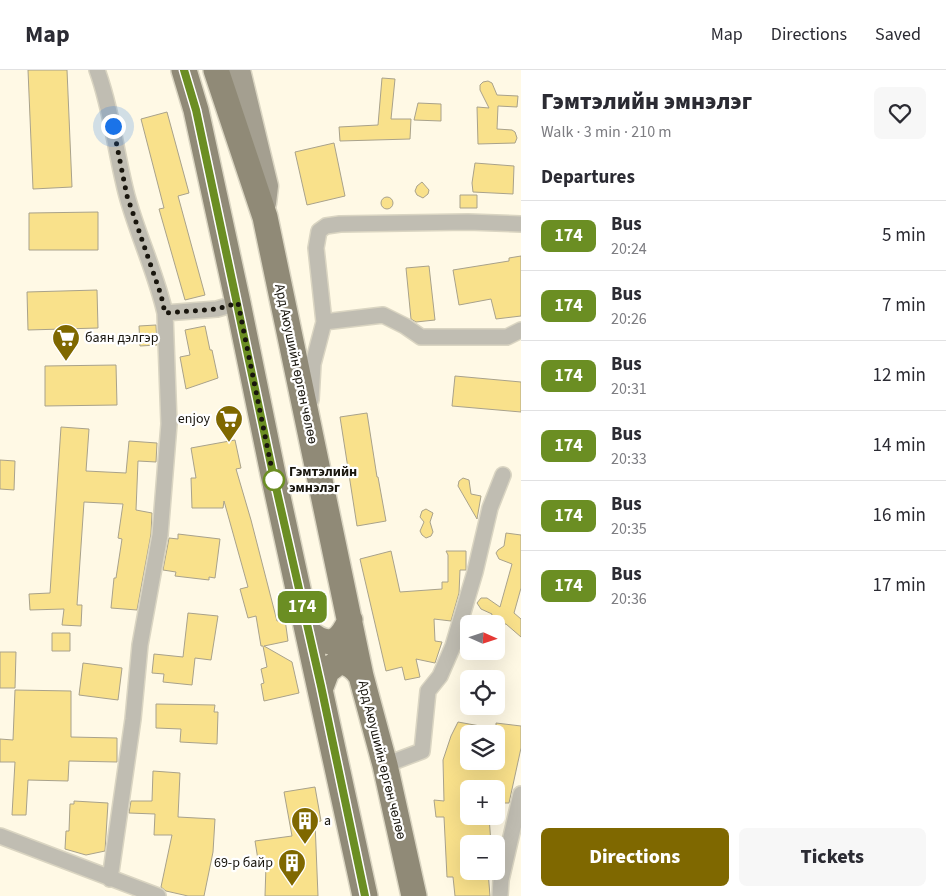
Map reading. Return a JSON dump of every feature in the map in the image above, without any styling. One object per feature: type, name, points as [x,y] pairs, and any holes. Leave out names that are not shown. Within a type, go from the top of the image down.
[{"type":"main road","points":[[185,70],[196,110],[365,896]]},
{"type":"main road","name":"Ард Аюушийн өргөн чөлөө","points":[[216,70],[264,217],[362,676],[414,896]]},
{"type":"main road","points":[[238,70],[267,186],[264,217]]},
{"type":"main road","points":[[308,632],[317,639],[329,642],[339,639],[344,634],[350,620]]},
{"type":"main road","points":[[321,686],[327,671],[340,661],[355,667],[362,676]]},
{"type":"street","points":[[98,70],[110,111],[127,196],[161,295],[165,313],[169,424],[160,535],[140,644],[133,719],[110,879]]},
{"type":"street","points":[[310,427],[312,364],[324,322],[316,248],[319,230],[326,226],[340,224],[468,222],[521,224]]},
{"type":"street","points":[[165,313],[217,309],[238,303]]},
{"type":"street","points":[[324,322],[383,315],[405,326],[421,337],[507,337],[521,330]]},
{"type":"street","points":[[384,765],[422,751],[428,690],[440,676],[453,646],[475,572],[490,508],[503,474]]},
{"type":"street","points":[[500,896],[501,880],[521,794]]},
{"type":"street","points":[[0,836],[158,896]]},
{"type":"building","points":[[28,70],[67,70],[72,187],[33,189]]},
{"type":"building","points":[[382,78],[395,79],[391,119],[411,119],[410,139],[340,141],[339,127],[378,125]]},
{"type":"building","points":[[488,81],[492,83],[497,95],[518,96],[517,107],[498,106],[497,129],[515,132],[517,138],[515,143],[478,144],[477,107],[489,108],[480,90],[480,85]]},
{"type":"building","points":[[418,103],[441,104],[441,121],[414,120]]},
{"type":"building","points":[[167,112],[189,193],[178,196],[205,295],[185,300],[159,209],[164,208],[141,119]]},
{"type":"building","points":[[334,143],[345,196],[307,205],[295,152]]},
{"type":"building","points":[[475,163],[514,166],[513,194],[473,192],[472,183]]},
{"type":"building","points":[[422,182],[429,190],[428,194],[423,198],[417,195],[415,191]]},
{"type":"building","points":[[460,195],[477,195],[477,208],[460,208]]},
{"type":"building","points":[[385,197],[389,197],[393,203],[389,209],[385,209],[381,205],[381,201]]},
{"type":"building","points":[[98,212],[98,250],[29,250],[29,213]]},
{"type":"building","points":[[521,256],[521,316],[496,319],[491,299],[459,305],[453,270],[509,261],[509,258]]},
{"type":"building","points":[[429,266],[435,320],[416,322],[411,319],[406,268]]},
{"type":"building","points":[[97,290],[98,328],[28,330],[27,292]]},
{"type":"building","points":[[156,325],[157,345],[140,346],[139,326]]},
{"type":"building","points":[[205,326],[218,378],[186,389],[180,357],[190,355],[185,330]]},
{"type":"building","points":[[116,365],[117,405],[45,406],[45,366]]},
{"type":"building","points":[[455,376],[521,382],[521,412],[452,406]]},
{"type":"building","points":[[367,413],[386,521],[357,526],[340,417]]},
{"type":"building","points":[[61,427],[89,429],[86,471],[126,473],[129,441],[157,443],[156,462],[138,461],[136,510],[152,513],[151,534],[137,610],[111,608],[114,578],[116,578],[122,539],[118,538],[123,504],[84,502],[77,605],[82,605],[81,626],[62,625],[64,609],[30,610],[29,594],[50,593]]},
{"type":"building","points":[[235,440],[241,468],[236,469],[277,621],[285,619],[288,641],[264,646],[292,662],[299,693],[264,701],[261,684],[264,683],[261,669],[267,667],[263,646],[261,646],[256,616],[248,618],[240,589],[248,587],[224,501],[223,508],[192,508],[191,478],[196,478],[191,448]]},
{"type":"building","points":[[0,460],[15,461],[14,490],[0,489]]},
{"type":"building","points":[[463,478],[469,480],[471,494],[481,496],[477,519],[458,486],[459,481]]},
{"type":"building","points":[[426,509],[433,513],[430,522],[433,532],[431,536],[426,538],[420,531],[424,522],[420,517],[422,511]]},
{"type":"building","points":[[506,533],[521,535],[521,588],[514,613],[521,619],[521,637],[505,624],[505,615],[492,615],[481,609],[477,603],[481,598],[487,598],[500,607],[512,564],[499,559],[496,553],[504,546]]},
{"type":"building","points":[[178,534],[220,539],[215,578],[209,577],[209,580],[175,576],[176,572],[163,570],[169,538],[178,539]]},
{"type":"building","points":[[391,551],[400,592],[442,589],[442,582],[448,582],[448,555],[446,551],[466,551],[466,570],[460,570],[459,593],[451,621],[434,619],[435,641],[442,642],[435,663],[416,659],[420,677],[405,680],[402,667],[386,671],[360,559]]},
{"type":"building","points":[[188,613],[218,616],[211,660],[195,658],[192,685],[163,682],[164,674],[152,673],[154,654],[183,657]]},
{"type":"building","points":[[52,633],[70,633],[70,651],[52,651]]},
{"type":"building","points":[[0,652],[16,652],[15,688],[0,688]]},
{"type":"building","points":[[83,663],[122,668],[118,700],[79,695]]},
{"type":"building","points":[[15,690],[71,691],[71,737],[117,738],[117,762],[69,761],[68,781],[28,780],[26,815],[12,815],[15,762],[0,762],[0,739],[13,740]]},
{"type":"building","points":[[156,704],[215,705],[214,712],[218,712],[217,744],[180,742],[181,729],[156,728]]},
{"type":"building","points":[[458,722],[474,725],[460,725],[460,770],[505,770],[505,725],[496,725],[496,723],[521,726],[521,748],[509,803],[505,803],[505,780],[460,780],[460,825],[490,825],[490,835],[460,835],[460,880],[489,880],[490,896],[455,896],[453,877],[447,877],[444,817],[436,817],[434,800],[444,801],[443,760]]},
{"type":"building","points":[[153,771],[180,773],[178,817],[215,819],[213,852],[204,896],[188,896],[166,891],[161,887],[172,835],[154,835],[155,814],[129,813],[131,801],[152,801]]},
{"type":"building","points":[[315,787],[321,821],[315,822],[318,896],[265,896],[266,865],[259,866],[255,841],[292,836],[284,792]]},
{"type":"building","points":[[74,801],[108,803],[105,851],[86,855],[65,849],[66,831],[69,831],[70,804],[74,804]]},
{"type":"bus line","name":"174","points":[[184,70],[196,110],[365,896]]},
{"type":"place","name":"баян дэлгэр","points":[[66,362]]},
{"type":"place","name":"enjoy","points":[[229,443]]},
{"type":"place","name":"Гэмтэлийн эмнэлэг","points":[[274,480]]},
{"type":"place","name":"а","points":[[305,845]]},
{"type":"place","name":"69-р байр","points":[[292,887]]},
{"type":"route","points":[[113,126],[127,196],[161,295],[165,313],[217,309],[238,303],[274,480]]}]
